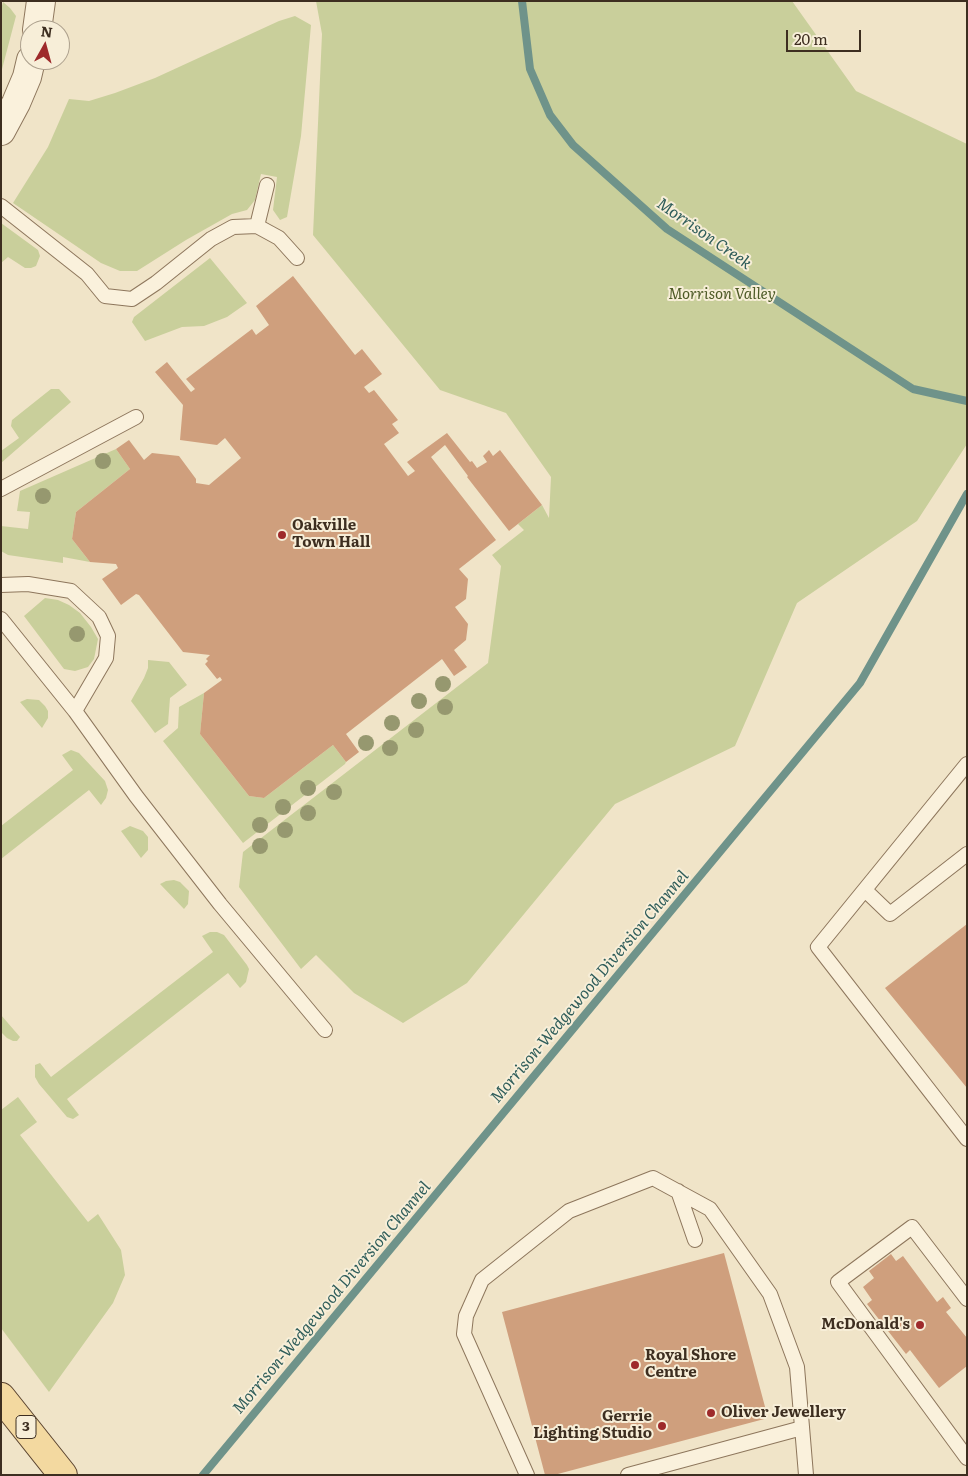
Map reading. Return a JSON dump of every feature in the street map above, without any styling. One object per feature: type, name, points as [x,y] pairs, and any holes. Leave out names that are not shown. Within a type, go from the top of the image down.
[{"type":"main road","name":"3","points":[[1,1397],[63,1475]]},
{"type":"street","points":[[38,20],[41,1]]},
{"type":"street","points":[[1,131],[20,94],[28,70]]},
{"type":"lane","points":[[257,226],[267,185]]},
{"type":"lane","points":[[1,206],[87,274],[105,296],[132,299],[156,283],[211,239],[233,227],[257,226],[279,238],[297,258]]},
{"type":"lane","points":[[1,489],[136,417]]},
{"type":"lane","points":[[1,585],[28,584],[70,591],[99,617],[108,636],[106,658],[75,711]]},
{"type":"lane","points":[[1,619],[75,711],[136,796],[214,896],[325,1030]]},
{"type":"lane","points":[[967,764],[818,947],[967,1139]]},
{"type":"lane","points":[[865,890],[890,914],[967,854]]},
{"type":"lane","points":[[527,1475],[464,1334],[466,1316],[482,1280],[569,1212],[653,1178],[710,1209],[770,1294],[797,1367],[806,1475]]},
{"type":"lane","points":[[678,1192],[695,1240]]},
{"type":"lane","points":[[967,1299],[912,1227],[838,1282],[967,1458]]},
{"type":"lane","points":[[628,1475],[802,1428]]},
{"type":"green space","name":"Morrison Valley","points":[[316,1],[792,1],[856,91],[967,144],[967,444],[917,521],[797,603],[735,746],[615,804],[467,983],[403,1023],[354,993],[316,955],[301,969],[239,887],[243,852],[488,663],[501,566],[492,555],[524,530],[518,524],[542,505],[549,518],[551,477],[506,413],[440,390],[313,235],[322,34]]},
{"type":"green space","points":[[3,2],[16,16],[1,73],[1,9]]},
{"type":"green space","points":[[295,16],[311,25],[301,136],[287,217],[280,220],[273,210],[277,177],[261,174],[255,200],[247,210],[232,214],[137,271],[120,271],[101,263],[13,203],[48,147],[69,99],[89,101],[115,93],[155,78],[279,21]]},
{"type":"green space","points":[[1,223],[38,250],[40,256],[36,266],[25,268],[8,257],[1,263]]},
{"type":"green space","points":[[210,258],[247,303],[227,317],[204,326],[182,327],[145,341],[132,322],[134,317]]},
{"type":"green space","points":[[51,389],[59,389],[71,402],[1,463],[1,451],[19,438],[11,426],[12,420]]},
{"type":"green space","points":[[116,449],[130,469],[76,512],[72,539],[90,562],[63,557],[63,563],[8,555],[1,551],[1,526],[28,529],[30,512],[17,511],[20,491]]},
{"type":"green space","points":[[45,598],[58,600],[69,605],[80,613],[91,627],[98,639],[94,659],[88,667],[75,671],[64,669],[24,616]]},
{"type":"green space","points":[[148,660],[169,662],[187,685],[170,698],[168,724],[155,733],[131,701],[144,678],[148,668]]},
{"type":"green space","points":[[204,693],[200,734],[249,796],[264,798],[333,745],[346,762],[243,843],[163,741],[178,728],[179,707]]},
{"type":"green space","points":[[27,699],[39,700],[48,711],[48,718],[42,728],[20,702]]},
{"type":"green space","points":[[71,750],[79,753],[105,781],[108,790],[106,798],[101,805],[89,790],[1,859],[1,826],[73,770],[62,755]]},
{"type":"green space","points":[[130,826],[143,831],[148,837],[148,850],[141,858],[121,831]]},
{"type":"green space","points":[[174,880],[180,882],[189,891],[188,904],[184,909],[160,884]]},
{"type":"green space","points":[[210,932],[224,935],[247,965],[249,969],[246,982],[240,988],[228,973],[67,1099],[79,1115],[73,1119],[67,1117],[39,1084],[35,1077],[35,1065],[40,1063],[51,1077],[213,952],[202,936]]},
{"type":"green space","points":[[1,1015],[20,1037],[17,1041],[7,1038],[1,1032]]},
{"type":"green space","points":[[18,1097],[37,1122],[20,1135],[88,1222],[98,1214],[121,1250],[125,1275],[113,1303],[49,1392],[1,1328],[1,1110]]},
{"type":"building","name":"Oakville Town Hall","points":[[293,276],[355,355],[362,349],[382,374],[364,387],[369,393],[374,390],[398,420],[392,424],[399,433],[384,444],[408,476],[415,471],[407,462],[447,433],[477,468],[487,462],[483,456],[489,450],[493,456],[500,450],[542,505],[509,531],[445,445],[431,457],[496,540],[459,569],[468,579],[466,599],[455,607],[468,624],[466,640],[454,650],[467,667],[454,676],[442,659],[346,734],[359,752],[346,762],[333,745],[264,798],[249,796],[200,734],[204,693],[222,680],[220,677],[217,679],[205,664],[208,661],[206,659],[210,655],[183,652],[139,595],[136,594],[121,605],[102,579],[118,568],[116,564],[90,562],[72,539],[76,512],[130,469],[116,449],[129,440],[144,460],[152,453],[179,456],[196,479],[196,483],[209,485],[241,458],[225,438],[217,445],[180,440],[183,405],[155,372],[167,362],[191,392],[195,389],[186,379],[252,329],[256,335],[269,325],[256,306]]},
{"type":"building","points":[[967,924],[967,1088],[885,988]]},
{"type":"building","name":"Royal Shore Centre","points":[[724,1253],[768,1418],[554,1475],[545,1475],[502,1312]]},
{"type":"building","name":"McDonald's","points":[[891,1254],[896,1261],[903,1256],[937,1302],[943,1297],[951,1308],[946,1312],[967,1338],[967,1366],[939,1388],[910,1350],[906,1354],[867,1304],[872,1300],[863,1287],[874,1278],[869,1271]]},
{"type":"waterway","name":"Morrison Creek","points":[[522,1],[530,69],[550,115],[573,145],[667,229],[913,389],[967,401]]},
{"type":"waterway","name":"Morrison-Wedgewood Diversion Channel","points":[[203,1475],[860,683],[967,494]]},
{"type":"place","name":"Oakville Town Hall","points":[[282,535]]},
{"type":"place","name":"McDonald's","points":[[920,1325]]},
{"type":"place","name":"Royal Shore Centre","points":[[635,1365]]},
{"type":"place","name":"Oliver Jewellery","points":[[711,1413]]},
{"type":"place","name":"Gerrie Lighting Studio","points":[[662,1426]]}]
